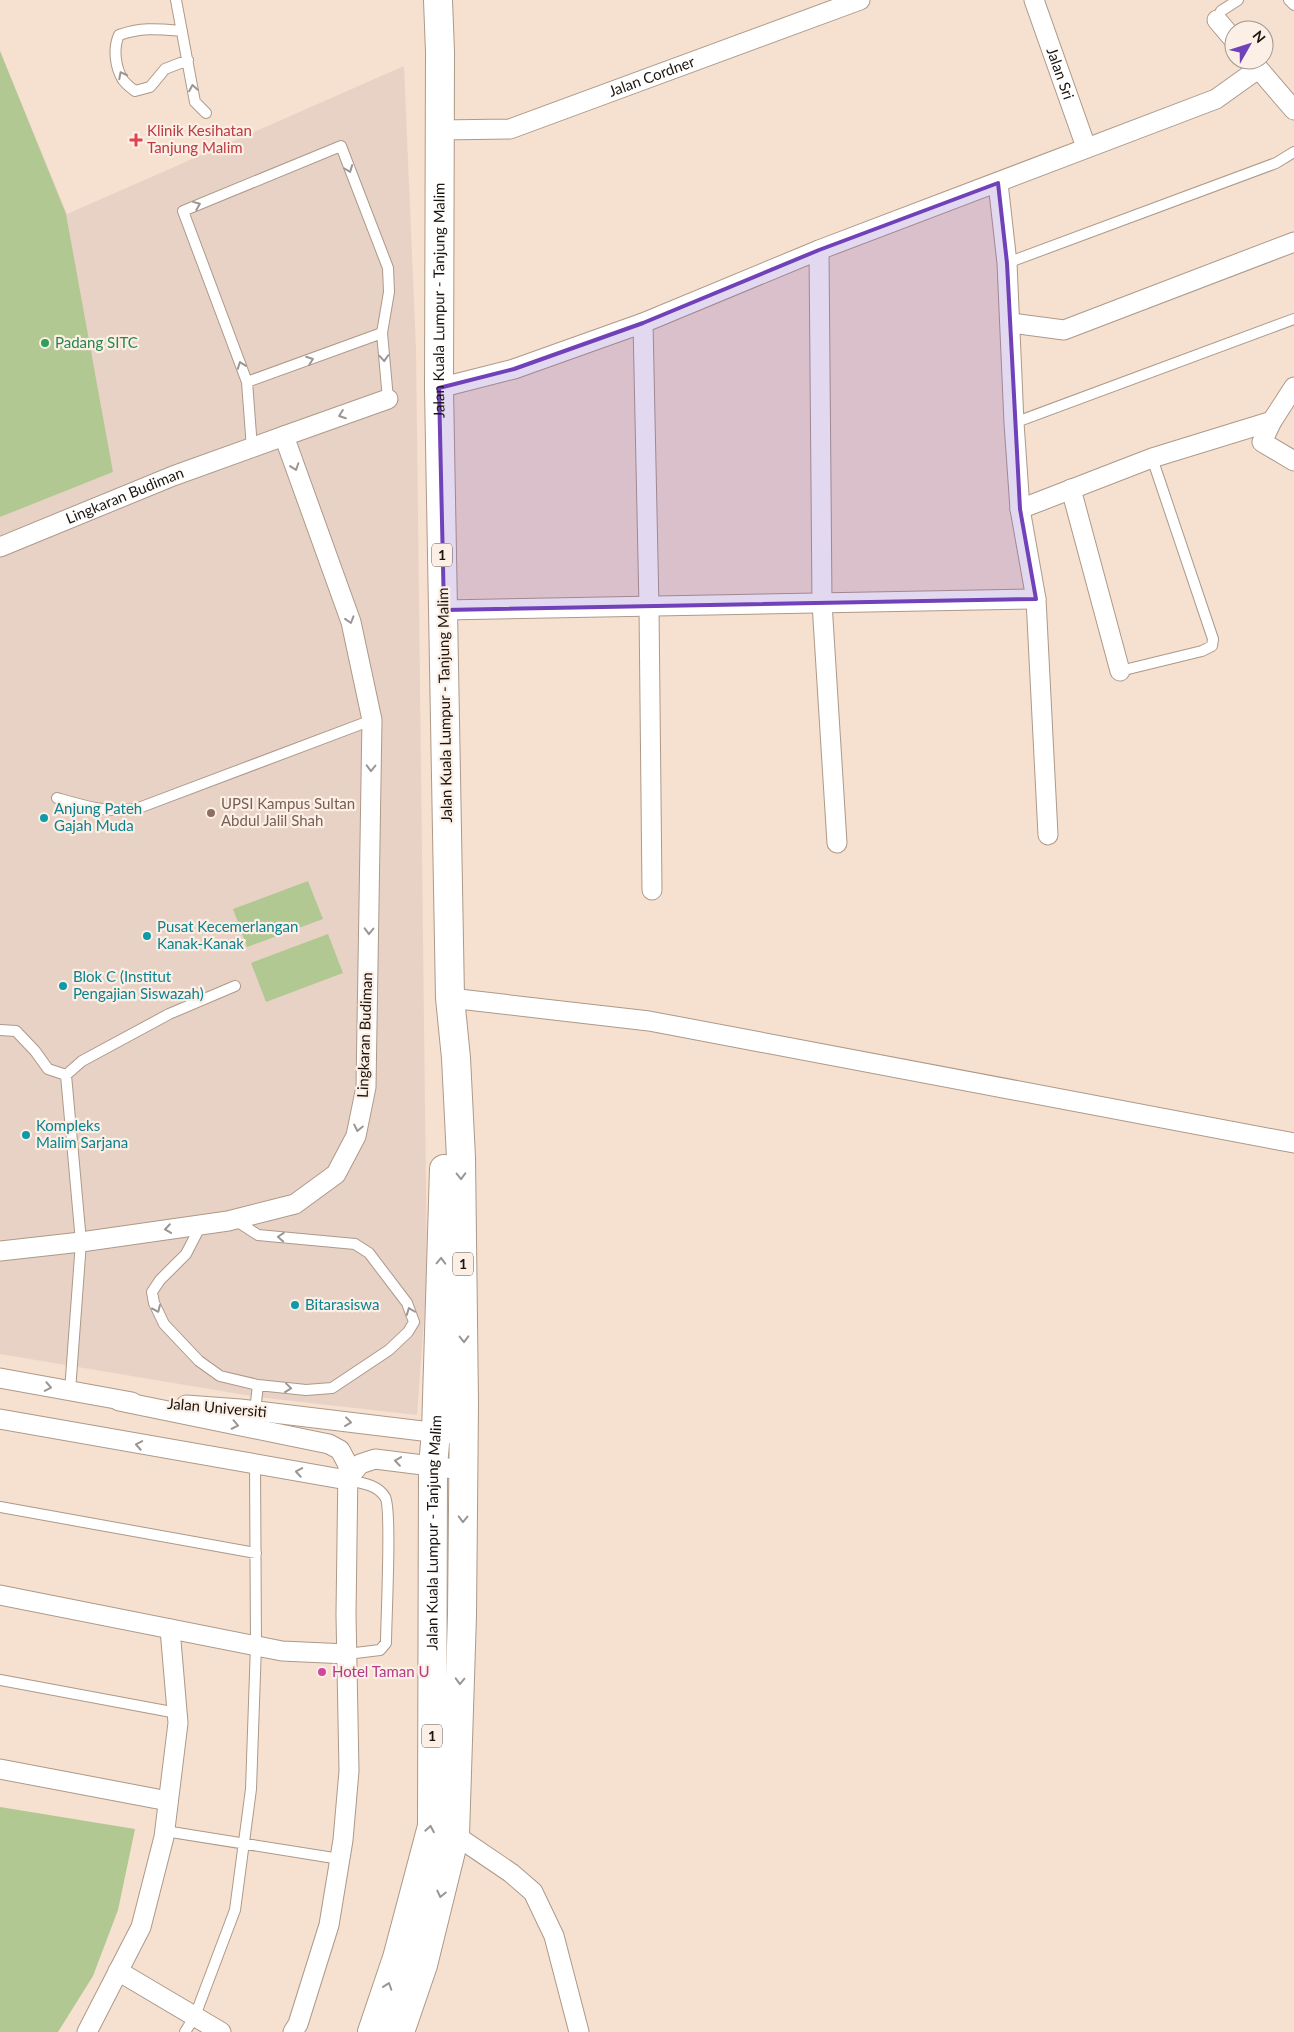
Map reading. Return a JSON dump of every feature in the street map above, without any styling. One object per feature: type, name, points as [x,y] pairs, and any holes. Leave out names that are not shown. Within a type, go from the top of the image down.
[{"type":"main road","name":"1","points":[[438,0],[440,52]]},
{"type":"main road","name":"1","points":[[440,52],[446,0]]},
{"type":"main road","name":"Jalan Kuala Lumpur - Tanjung Malim","points":[[400,2032],[422,1965],[455,1835],[462,1615],[464,1436],[461,1158],[456,1058],[450,998],[439,388],[440,52]]},
{"type":"main road","name":"Jalan Kuala Lumpur - Tanjung Malim","points":[[372,2032],[398,1958],[432,1826],[433,1466],[436,1432],[444,1154],[456,1058]]},
{"type":"street","name":"Jalan Cordner","points":[[439,130],[510,129],[860,0]]},
{"type":"street","name":"Jalan Sri","points":[[1034,0],[1086,147]]},
{"type":"street","points":[[1217,20],[1224,28]]},
{"type":"street","points":[[439,388],[514,369],[643,323],[819,250],[1216,99],[1248,70]]},
{"type":"street","points":[[1260,70],[1294,110]]},
{"type":"street","points":[[998,183],[1007,263],[1020,509],[1036,599],[1048,835]]},
{"type":"street","points":[[1010,323],[1064,330],[1294,242]]},
{"type":"street","points":[[819,250],[822,603],[837,843]]},
{"type":"street","points":[[643,323],[652,890]]},
{"type":"street","points":[[1294,387],[1272,421],[1262,442],[1294,461]]},
{"type":"street","points":[[0,536],[252,442],[284,436],[388,399]]},
{"type":"street","points":[[1020,509],[1152,458],[1272,421]]},
{"type":"street","name":"Lingkaran Budiman","points":[[0,1251],[81,1242],[234,1219],[295,1204],[336,1174],[356,1136],[366,1087],[372,720],[351,622],[284,436]]},
{"type":"street","name":"Lingkaran Budiman","points":[[0,548],[252,442]]},
{"type":"street","points":[[1071,489],[1120,671]]},
{"type":"street","points":[[444,610],[1036,599]]},
{"type":"street","points":[[450,998],[649,1021],[1294,1143]]},
{"type":"street","name":"Jalan Universiti","points":[[0,1378],[119,1401],[255,1411],[464,1436]]},
{"type":"street","points":[[119,1401],[329,1444],[340,1450],[348,1465],[347,1654],[349,1771],[343,1840],[329,1925],[298,2024],[293,2032]]},
{"type":"street","points":[[0,1419],[348,1480]]},
{"type":"street","points":[[348,1480],[360,1464],[375,1460],[464,1470]]},
{"type":"street","points":[[0,1595],[282,1651],[347,1654]]},
{"type":"street","points":[[86,2032],[141,1927],[165,1830],[178,1723],[170,1629]]},
{"type":"street","points":[[0,1769],[168,1800]]},
{"type":"street","points":[[455,1835],[511,1873],[533,1892],[554,1936],[579,2032]]},
{"type":"street","points":[[118,1971],[190,2024],[221,2032]]},
{"type":"lane","points":[[176,0],[195,102],[206,113]]},
{"type":"lane","points":[[1217,20],[1221,11],[1238,0]]},
{"type":"lane","points":[[1289,0],[1294,5]]},
{"type":"lane","points":[[182,31],[151,28],[135,29],[119,35],[115,44],[116,60],[124,80],[135,91],[150,87],[165,70],[188,60]]},
{"type":"lane","points":[[252,442],[247,382],[183,211],[340,146],[388,268],[389,292],[382,333],[388,399]]},
{"type":"lane","points":[[1007,263],[1276,163],[1294,152]]},
{"type":"lane","points":[[1014,423],[1294,318]]},
{"type":"lane","points":[[247,382],[382,333]]},
{"type":"lane","points":[[1120,671],[1202,651],[1212,646],[1213,639],[1152,458]]},
{"type":"lane","points":[[57,798],[98,809],[117,811],[136,809],[372,720]]},
{"type":"lane","points":[[66,1075],[82,1061],[170,1014],[235,986]]},
{"type":"lane","points":[[0,1030],[16,1031],[35,1051],[48,1069],[66,1075]]},
{"type":"lane","points":[[66,1075],[81,1242],[70,1392]]},
{"type":"lane","points":[[201,1224],[186,1254],[160,1280],[152,1292],[154,1303],[164,1324],[199,1361],[220,1376],[258,1385],[306,1390],[332,1388],[389,1350],[408,1332],[414,1322],[407,1303],[369,1253],[355,1244],[258,1235],[234,1219]]},
{"type":"lane","points":[[255,1411],[258,1385]]},
{"type":"lane","points":[[190,2024],[235,1910],[245,1844],[251,1789],[256,1645],[255,1464]]},
{"type":"lane","points":[[347,1654],[380,1650],[386,1643],[388,1521],[387,1499],[380,1490],[370,1485],[348,1480]]},
{"type":"lane","points":[[0,1507],[256,1553]]},
{"type":"lane","points":[[0,1680],[177,1713]]},
{"type":"lane","points":[[165,1830],[340,1859]]},
{"type":"highlighted area","points":[[998,183],[1007,263],[1020,509],[1036,599],[444,610],[439,388],[514,369],[643,323],[819,250]]},
{"type":"shaded area","name":"UPSI Kampus Sultan Abdul Jalil Shah","points":[[0,51],[67,214],[404,66],[416,349],[427,1277],[417,1415],[257,1397],[0,1354]]},
{"type":"green space","name":"Padang SITC","points":[[0,51],[66,214],[113,472],[0,517]]},
{"type":"green space","points":[[308,881],[323,919],[247,947],[233,909]]},
{"type":"green space","points":[[328,934],[343,973],[266,1002],[251,963]]},
{"type":"green space","points":[[0,1807],[135,1829],[118,1910],[93,1976],[58,2032],[0,2032]]},
{"type":"place","name":"Klinik Kesihatan Tanjung Malim","points":[[136,140]]},
{"type":"place","name":"Padang SITC","points":[[45,343]]},
{"type":"place","name":"UPSI Kampus Sultan Abdul Jalil Shah","points":[[211,813]]},
{"type":"place","name":"Anjung Pateh Gajah Muda","points":[[44,818]]},
{"type":"place","name":"Pusat Kecemerlangan Kanak-Kanak","points":[[147,936]]},
{"type":"place","name":"Blok C (Institut Pengajian Siswazah)","points":[[63,986]]},
{"type":"place","name":"Kompleks Malim Sarjana","points":[[26,1135]]},
{"type":"place","name":"Bitarasiswa","points":[[295,1305]]},
{"type":"place","name":"Hotel Taman U","points":[[322,1672]]}]
